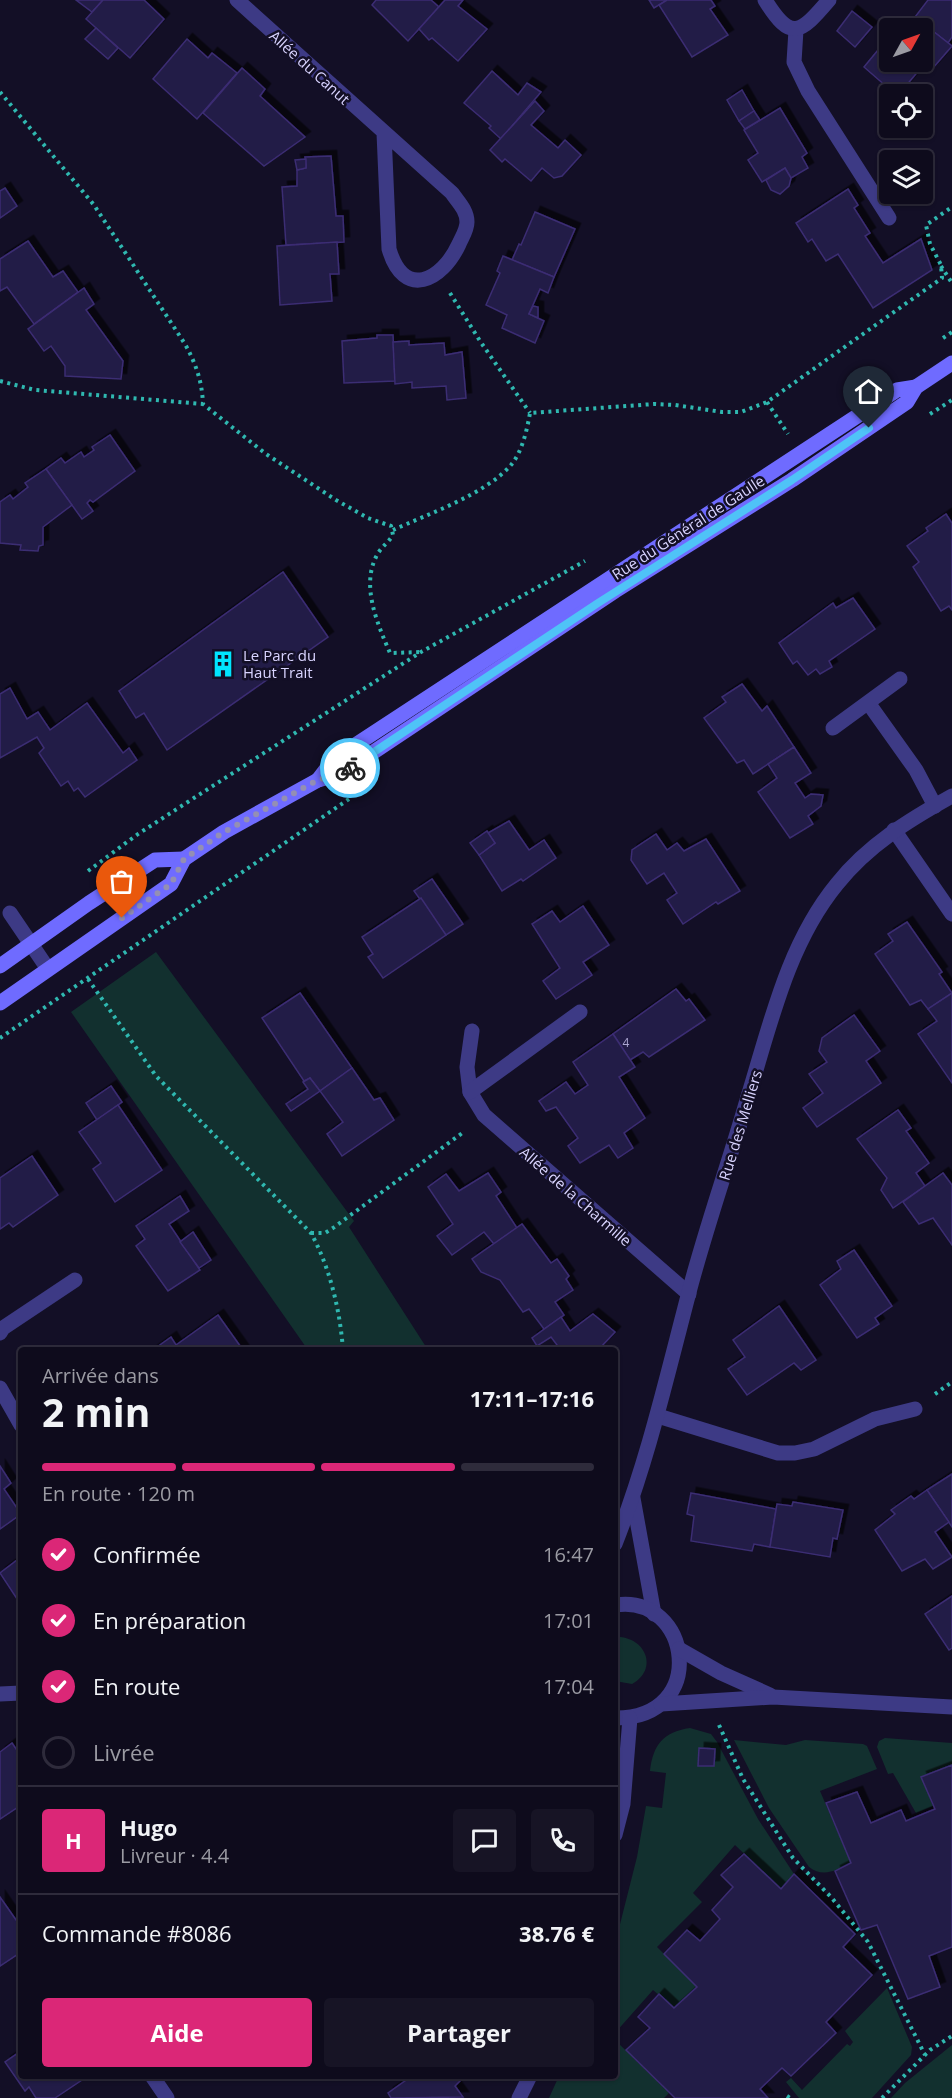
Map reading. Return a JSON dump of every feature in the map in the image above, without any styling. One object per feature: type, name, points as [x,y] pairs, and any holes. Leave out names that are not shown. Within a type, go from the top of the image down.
[{"type":"main road","name":"Rue du Général de Gaulle","points":[[0,1004],[171,884],[184,859],[224,832],[318,780],[342,773],[615,591],[792,480],[907,402],[916,387],[952,363]]},
{"type":"main road","points":[[0,966],[155,860],[184,859]]},
{"type":"street","name":"Allée du Canut","points":[[237,0],[452,193],[465,212],[467,222],[453,259],[437,274]]},
{"type":"street","points":[[765,0],[777,19],[786,28],[796,30],[810,22],[829,0]]},
{"type":"street","points":[[796,30],[794,62],[808,91],[890,219]]},
{"type":"street","points":[[384,133],[389,249],[392,258],[400,272],[411,279],[430,278],[437,274]]},
{"type":"street","points":[[833,728],[869,704],[900,679]]},
{"type":"street","points":[[869,704],[916,770],[935,806]]},
{"type":"street","name":"Rue des Melliers","points":[[618,1536],[633,1498],[658,1416],[688,1294],[784,979],[815,916],[836,885],[855,863],[894,830],[952,796]]},
{"type":"street","points":[[894,830],[952,914]]},
{"type":"street","points":[[10,913],[48,969]]},
{"type":"street","points":[[470,1092],[580,1012]]},
{"type":"street","name":"Allée de la Charmille","points":[[472,1031],[467,1066],[470,1092],[484,1115],[688,1294]]},
{"type":"street","points":[[0,1333],[3,1328],[75,1280]]},
{"type":"street","points":[[0,1388],[18,1420]]},
{"type":"street","points":[[658,1416],[778,1453],[795,1453],[814,1449],[875,1419],[915,1409]]},
{"type":"street","name":"Rue des Melliers","points":[[633,1498],[654,1614]]},
{"type":"street","points":[[618,1605],[632,1605],[654,1614],[674,1635],[679,1649],[679,1673],[675,1685],[661,1704],[652,1711],[622,1718],[623,1804],[618,1823]]},
{"type":"street","points":[[679,1649],[773,1697]]},
{"type":"street","points":[[0,1694],[18,1693]]},
{"type":"street","points":[[661,1704],[773,1697],[952,1707]]},
{"type":"street","points":[[154,2079],[167,2098]]},
{"type":"street","points":[[519,2098],[528,2079]]},
{"type":"path","points":[[0,92],[94,205],[185,344],[202,382],[203,404]]},
{"type":"path","points":[[952,207],[926,225],[930,244],[952,283]]},
{"type":"path","points":[[530,413],[654,404],[741,412],[767,402],[942,278],[941,265]]},
{"type":"path","points":[[393,530],[471,494],[511,465],[517,455],[530,413],[437,274]]},
{"type":"path","points":[[942,338],[952,332]]},
{"type":"path","points":[[0,381],[35,390],[203,404],[266,454],[336,500],[368,518],[387,523],[393,530]]},
{"type":"path","points":[[767,402],[790,437]]},
{"type":"path","points":[[393,530],[391,538],[382,546],[374,560],[371,575],[371,601],[377,623],[390,653],[421,652]]},
{"type":"path","points":[[83,874],[138,834],[421,652],[593,557]]},
{"type":"path","points":[[88,979],[156,1076],[311,1233],[321,1250],[329,1275],[340,1322],[343,1347]]},
{"type":"path","points":[[311,1233],[325,1233],[333,1228],[484,1115]]},
{"type":"path","points":[[719,1700],[719,1725],[743,1779],[793,1858],[831,1897],[868,1942],[925,2055]]},
{"type":"path","points":[[882,2098],[925,2055],[952,2036]]},
{"type":"green space","points":[[156,952],[354,1221],[349,1227],[426,1347],[306,1347],[71,1012]]},
{"type":"green space","points":[[618,1637],[634,1641],[645,1654],[647,1662],[645,1670],[632,1684],[618,1682]]},
{"type":"green space","points":[[690,1728],[711,1734],[758,1819],[794,1874],[781,1889],[735,1845],[693,1893],[702,1902],[657,1947],[697,1987],[674,2008],[653,1990],[618,2030],[618,1932],[637,1857],[646,1806],[662,1808],[666,1773],[650,1771],[651,1762],[661,1741],[681,1730]]},
{"type":"green space","points":[[885,1738],[952,1743],[952,1766],[921,1777],[933,1806],[916,1813],[893,1773],[888,1774],[877,1747],[879,1741]]},
{"type":"green space","points":[[734,1740],[786,1745],[805,1740],[867,1746],[877,1769],[820,1791],[851,1863],[825,1872],[809,1867],[769,1808]]},
{"type":"green space","points":[[887,1988],[912,2047],[911,2055],[872,2098],[799,2098],[786,2082],[791,2078],[802,2090],[847,2044],[850,2046],[853,2042],[845,2031]]},
{"type":"green space","points":[[618,2043],[669,2093],[664,2098],[549,2098],[558,2079],[618,2079]]},
{"type":"green space","points":[[952,2045],[952,2098],[891,2098],[905,2083]]},
{"type":"building","points":[[76,0],[103,0],[92,12]]},
{"type":"building","points":[[103,0],[144,0],[164,19],[130,58],[86,19]]},
{"type":"building","points":[[376,0],[431,0],[439,7],[408,41],[372,5]]},
{"type":"building","points":[[445,0],[463,0],[458,6],[487,29],[458,61],[432,38],[429,40],[419,29]]},
{"type":"building","points":[[649,0],[667,0],[654,8]]},
{"type":"building","points":[[667,0],[711,0],[715,6],[710,9],[728,35],[692,57],[659,5]]},
{"type":"building","points":[[928,0],[952,0],[952,37],[948,43],[933,31],[933,18],[915,17]]},
{"type":"building","points":[[852,11],[872,27],[855,47],[837,31]]},
{"type":"building","points":[[96,28],[118,48],[108,59],[85,39]]},
{"type":"building","points":[[933,31],[952,46],[933,68]]},
{"type":"building","points":[[187,39],[208,58],[212,53],[237,73],[197,119],[153,79]]},
{"type":"building","points":[[879,49],[879,72],[918,72],[908,84],[884,84],[864,67]]},
{"type":"building","points":[[242,68],[265,89],[260,96],[305,137],[264,166],[203,113]]},
{"type":"building","points":[[492,71],[518,95],[527,83],[541,92],[501,139],[489,128],[491,126],[464,103]]},
{"type":"building","points":[[742,90],[754,111],[739,121],[727,100]]},
{"type":"building","points":[[535,101],[544,111],[531,125],[558,148],[565,140],[581,155],[562,176],[554,178],[542,168],[531,181],[505,159],[502,162],[490,150]]},
{"type":"building","points":[[780,108],[807,153],[802,157],[808,168],[791,178],[785,168],[762,182],[748,160],[758,153],[744,130]]},
{"type":"building","points":[[754,111],[760,120],[745,129],[739,121]]},
{"type":"building","points":[[331,156],[336,216],[343,216],[344,242],[286,245],[282,187],[297,186],[297,170],[306,168],[305,157]]},
{"type":"building","points":[[306,159],[306,168],[297,170],[295,160]]},
{"type":"building","points":[[785,168],[791,178],[789,186],[780,194],[771,190],[766,180]]},
{"type":"building","points":[[5,188],[17,206],[0,218],[0,191]]},
{"type":"building","points":[[848,189],[858,205],[854,208],[870,233],[865,236],[883,263],[921,239],[932,270],[873,308],[838,254],[826,261],[812,239],[808,242],[796,223]]},
{"type":"building","points":[[535,212],[575,229],[554,277],[512,260]]},
{"type":"building","points":[[28,241],[53,277],[63,271],[78,292],[34,324],[7,287],[0,291],[0,259]]},
{"type":"building","points":[[337,242],[339,274],[330,274],[332,301],[280,305],[277,246]]},
{"type":"building","points":[[503,256],[554,277],[548,293],[540,289],[529,314],[544,321],[535,343],[502,328],[507,315],[486,305],[500,273],[497,271]]},
{"type":"building","points":[[84,288],[94,304],[86,310],[123,361],[121,379],[65,376],[65,366],[51,346],[44,351],[28,329]]},
{"type":"building","points":[[533,306],[538,307],[538,318],[529,314]]},
{"type":"building","points":[[377,335],[393,335],[395,381],[344,383],[342,341],[377,338]]},
{"type":"building","points":[[409,341],[409,345],[444,343],[445,355],[462,352],[466,398],[447,400],[446,386],[412,388],[412,382],[395,384],[393,342]]},
{"type":"building","points":[[110,435],[135,471],[93,502],[90,500],[87,503],[93,511],[82,519],[46,469],[61,458],[65,463],[81,452],[84,457],[94,450],[92,447]]},
{"type":"building","points":[[46,469],[72,505],[43,527],[43,545],[39,546],[38,551],[20,550],[21,545],[0,543],[0,502],[10,495],[13,499],[28,487],[25,483]]},
{"type":"building","points":[[946,514],[952,523],[952,610],[949,606],[941,611],[913,567],[919,562],[907,546],[928,531],[926,528]]},
{"type":"building","name":"Le Parc du Haut Trait","points":[[283,572],[328,637],[167,750],[144,713],[136,718],[119,691]]},
{"type":"building","points":[[853,598],[875,629],[829,661],[832,667],[820,674],[816,669],[808,675],[797,661],[793,664],[779,643],[833,603],[836,608]]},
{"type":"building","points":[[742,684],[762,711],[767,706],[794,747],[753,774],[744,760],[737,763],[704,718],[726,702],[722,697]]},
{"type":"building","points":[[10,688],[27,719],[38,712],[50,730],[87,703],[123,753],[129,748],[137,760],[85,797],[78,788],[74,791],[68,781],[61,786],[39,753],[44,748],[37,737],[0,758],[0,694]]},
{"type":"building","points":[[794,747],[811,773],[795,783],[805,798],[811,794],[823,795],[821,806],[808,816],[813,824],[790,838],[758,792],[777,778],[768,764]]},
{"type":"building","points":[[509,821],[529,850],[544,840],[556,858],[523,881],[521,879],[502,891],[479,855],[495,843],[488,833]]},
{"type":"building","points":[[487,831],[495,843],[479,855],[470,843]]},
{"type":"building","points":[[656,834],[667,850],[677,843],[684,851],[706,839],[740,891],[718,904],[716,902],[683,924],[667,900],[677,893],[664,873],[647,884],[631,860],[632,850]]},
{"type":"building","points":[[432,879],[463,924],[446,935],[414,891]]},
{"type":"building","points":[[421,898],[446,935],[383,978],[368,957],[373,954],[362,937]]},
{"type":"building","points":[[583,906],[609,945],[583,962],[592,975],[556,999],[543,981],[560,968],[532,924],[552,911],[560,922]]},
{"type":"building","points":[[907,922],[942,972],[939,974],[952,993],[928,1009],[921,1000],[910,1005],[875,954],[893,941],[888,934]]},
{"type":"building","points":[[676,989],[686,1001],[689,999],[705,1020],[649,1057],[643,1052],[630,1060],[613,1034]]},
{"type":"building","points":[[300,993],[352,1068],[320,1091],[310,1078],[304,1081],[262,1018]]},
{"type":"building","points":[[952,993],[952,1083],[918,1034],[937,1021],[928,1009]]},
{"type":"building","points":[[854,1015],[880,1051],[866,1061],[881,1083],[817,1127],[803,1108],[823,1093],[809,1074],[827,1062],[819,1051],[822,1038]]},
{"type":"building","points":[[613,1034],[635,1067],[619,1077],[645,1118],[624,1133],[633,1148],[618,1158],[609,1145],[580,1163],[568,1146],[578,1138],[556,1107],[546,1111],[539,1101],[566,1082],[575,1094],[588,1085],[573,1062]]},
{"type":"building","points":[[352,1068],[374,1100],[380,1098],[394,1120],[342,1156],[327,1134],[343,1122],[320,1091]]},
{"type":"building","points":[[310,1078],[320,1091],[291,1111],[286,1104],[308,1089],[303,1082]]},
{"type":"building","points":[[111,1086],[122,1102],[97,1120],[86,1103]]},
{"type":"building","points":[[118,1105],[162,1170],[115,1202],[93,1169],[101,1163],[79,1132]]},
{"type":"building","points":[[898,1110],[911,1128],[906,1131],[929,1163],[916,1173],[925,1186],[893,1208],[881,1190],[887,1178],[857,1139]]},
{"type":"building","points":[[32,1156],[58,1195],[13,1227],[9,1223],[0,1229],[0,1178]]},
{"type":"building","points":[[488,1173],[501,1192],[496,1196],[517,1228],[494,1244],[484,1232],[452,1255],[437,1236],[453,1224],[428,1187],[446,1174],[459,1191]]},
{"type":"building","points":[[943,1173],[952,1185],[952,1245],[933,1218],[919,1224],[903,1202]]},
{"type":"building","points":[[180,1196],[189,1211],[169,1224],[200,1270],[168,1291],[136,1246],[145,1239],[136,1226]]},
{"type":"building","points":[[522,1224],[551,1263],[557,1259],[569,1276],[566,1279],[573,1290],[555,1302],[564,1315],[544,1329],[529,1309],[523,1312],[500,1280],[481,1272],[472,1259]]},
{"type":"building","points":[[193,1232],[211,1260],[199,1268],[180,1242]]},
{"type":"building","points":[[854,1250],[892,1306],[875,1318],[879,1324],[857,1338],[820,1285],[841,1269],[837,1261]]},
{"type":"building","points":[[779,1306],[816,1360],[801,1370],[794,1363],[747,1395],[728,1369],[745,1357],[733,1340]]},
{"type":"building","points":[[593,1314],[615,1332],[601,1347],[558,1347],[551,1337],[537,1346],[532,1338],[561,1317],[570,1331]]},
{"type":"building","points":[[218,1315],[241,1347],[157,1347],[171,1337],[176,1345]]},
{"type":"building","points":[[0,1466],[11,1483],[4,1489],[18,1510],[18,1516],[0,1529]]},
{"type":"building","points":[[952,1474],[952,1527],[927,1490]]},
{"type":"building","points":[[927,1490],[949,1522],[935,1532],[952,1557],[933,1569],[925,1559],[902,1571],[875,1530],[895,1514],[891,1510],[911,1496],[914,1499]]},
{"type":"building","points":[[691,1493],[776,1509],[770,1547],[754,1544],[752,1551],[691,1541],[694,1516],[687,1514]]},
{"type":"building","points":[[793,1502],[843,1510],[837,1539],[833,1538],[830,1557],[770,1547],[777,1504],[792,1506]]},
{"type":"building","points":[[18,1559],[18,1600],[0,1573]]},
{"type":"building","points":[[952,1596],[952,1648],[949,1650],[925,1614]]},
{"type":"building","points":[[12,1743],[18,1752],[18,1807],[0,1819],[0,1752]]},
{"type":"building","points":[[699,1748],[715,1749],[714,1766],[698,1766]]},
{"type":"building","points":[[952,1765],[952,1947],[929,1956],[940,1987],[908,1999],[877,1925],[861,1930],[835,1871],[851,1863],[826,1803],[857,1792],[871,1823],[901,1810],[906,1821],[935,1809],[921,1777]]},
{"type":"building","points":[[744,1854],[781,1889],[794,1874],[855,1934],[843,1947],[872,1975],[826,2022],[836,2033],[791,2076],[782,2068],[760,2089],[768,2098],[675,2098],[626,2050],[650,2028],[638,2017],[659,1994],[674,2008],[697,1987],[664,1954],[687,1930],[700,1941],[720,1919],[712,1910],[733,1887],[721,1875]]},
{"type":"building","points":[[0,1897],[18,1923],[18,1954],[0,1966]]},
{"type":"building","points":[[18,2053],[18,2079],[84,2079],[55,2098],[36,2098],[29,2087],[25,2091],[5,2062]]},
{"type":"building","points":[[408,2079],[458,2079],[460,2081],[455,2086],[463,2097],[391,2098],[388,2093]]},
{"type":"way so far","points":[[122,918],[171,884],[184,859],[224,832],[318,780],[342,773],[350,768]]},
{"type":"place","name":"Le Parc du Haut Trait","points":[[223,664]]},
{"type":"route","points":[[350,768],[494,671],[869,428]]}]
